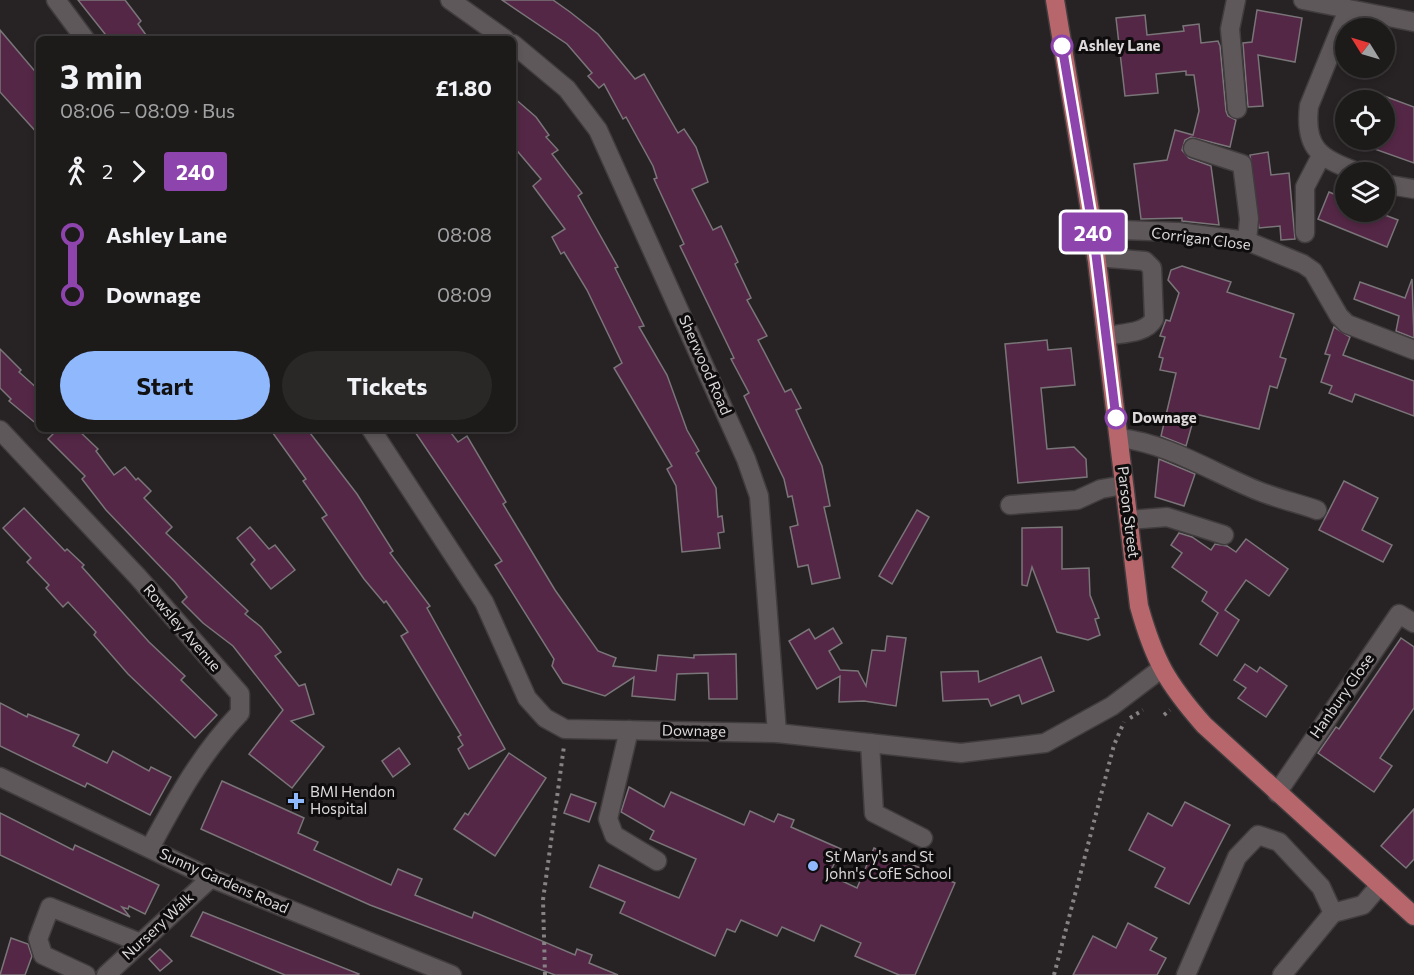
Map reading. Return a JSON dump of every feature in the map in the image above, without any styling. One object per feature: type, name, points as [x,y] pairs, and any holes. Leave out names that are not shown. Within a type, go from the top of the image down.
[{"type":"main road","name":"Parson Street","points":[[1055,0],[1093,230],[1139,606],[1149,643],[1161,669],[1177,693],[1204,725],[1380,885],[1412,909]]},
{"type":"street","points":[[56,0],[83,36]]},
{"type":"street","points":[[450,0],[502,36]]},
{"type":"street","points":[[1236,0],[1230,29],[1237,109]]},
{"type":"street","points":[[1303,0],[1414,21]]},
{"type":"street","points":[[1335,164],[1321,156],[1309,136],[1309,106],[1348,10]]},
{"type":"street","name":"Sherwood Road","points":[[516,46],[567,89],[598,130],[746,459],[759,496],[777,733]]},
{"type":"street","points":[[1193,148],[1242,164],[1249,219],[1247,242]]},
{"type":"street","points":[[1305,233],[1305,187],[1321,156]]},
{"type":"street","points":[[1395,185],[1414,189]]},
{"type":"street","name":"Corrigan Close","points":[[1093,230],[1178,232],[1247,242],[1313,271],[1339,316],[1347,324],[1414,350]]},
{"type":"street","points":[[1096,257],[1145,261],[1152,268],[1154,319],[1151,325],[1145,329],[1106,336]]},
{"type":"street","name":"Rowsley Avenue","points":[[0,430],[138,578],[240,694],[240,713],[213,742],[193,771],[150,848]]},
{"type":"street","name":"Downage","points":[[373,432],[484,602],[527,698],[545,718],[565,729],[777,733],[961,753],[1045,743],[1112,706],[1161,669]]},
{"type":"street","points":[[1119,438],[1136,440],[1185,458],[1257,491],[1317,510]]},
{"type":"street","points":[[1010,505],[1077,500],[1101,489],[1124,485]]},
{"type":"street","points":[[1129,520],[1167,517],[1224,536]]},
{"type":"street","name":"Hanbury Close","points":[[1277,793],[1399,614],[1414,623]]},
{"type":"street","points":[[629,730],[609,819],[614,835],[657,861]]},
{"type":"street","points":[[870,743],[874,813],[923,838]]},
{"type":"street","name":"Sunny Gardens Road","points":[[0,777],[211,878],[452,975]]},
{"type":"street","points":[[1186,975],[1237,857],[1258,836],[1279,842],[1321,887],[1333,913]]},
{"type":"street","name":"Nursery Walk","points":[[106,975],[211,878]]},
{"type":"street","points":[[1282,975],[1333,913],[1363,904],[1380,885]]},
{"type":"street","points":[[86,975],[44,955],[38,939],[50,907],[141,943]]},
{"type":"path","points":[[1054,975],[1114,745],[1122,724],[1143,710]]},
{"type":"path","points":[[545,975],[543,900],[564,752]]},
{"type":"building","points":[[78,0],[125,0],[141,21],[138,24],[147,36],[107,36]]},
{"type":"building","points":[[502,0],[553,0],[570,12],[598,34],[635,79],[644,74],[678,133],[684,129],[696,147],[708,182],[692,189],[713,230],[721,226],[738,262],[735,264],[751,298],[747,300],[767,336],[758,340],[785,392],[791,389],[801,408],[796,410],[822,466],[830,506],[824,507],[840,578],[812,584],[808,565],[798,567],[790,527],[798,525],[792,496],[788,497],[784,479],[744,396],[749,393],[731,359],[734,358],[680,246],[684,244],[654,179],[657,178],[653,166],[626,117],[623,119],[604,84],[599,88],[588,76],[592,73],[567,44]]},
{"type":"building","points":[[1257,10],[1302,18],[1295,62],[1258,55],[1263,106],[1248,107],[1243,43],[1252,42]]},
{"type":"building","points":[[1145,15],[1147,35],[1184,31],[1183,26],[1199,24],[1201,43],[1218,41],[1220,46],[1226,111],[1228,116],[1236,120],[1230,147],[1191,137],[1185,140],[1182,150],[1189,158],[1211,166],[1219,225],[1182,221],[1182,218],[1141,219],[1134,164],[1167,160],[1175,130],[1193,135],[1199,111],[1194,75],[1186,75],[1186,71],[1156,74],[1158,93],[1125,96],[1116,18]]},
{"type":"building","points":[[0,30],[36,72],[36,132],[0,92]]},
{"type":"building","points":[[516,100],[536,117],[549,135],[546,137],[558,150],[552,154],[582,193],[578,196],[618,267],[615,268],[644,326],[639,327],[667,375],[687,430],[699,451],[696,453],[716,488],[718,517],[722,516],[724,532],[718,533],[720,548],[682,552],[676,486],[667,469],[672,466],[614,368],[622,363],[587,290],[564,252],[561,254],[552,237],[565,229],[533,186],[541,179],[516,150]]},
{"type":"building","points":[[1395,100],[1414,107],[1414,163],[1377,150],[1395,150]]},
{"type":"building","points":[[1268,152],[1271,175],[1289,173],[1295,239],[1281,240],[1280,226],[1259,228],[1250,155]]},
{"type":"building","points":[[1329,192],[1335,194],[1335,222],[1395,222],[1395,219],[1398,220],[1387,247],[1318,219]]},
{"type":"building","points":[[1182,266],[1231,282],[1227,292],[1294,314],[1280,357],[1286,359],[1277,388],[1270,386],[1259,429],[1195,414],[1186,446],[1161,436],[1176,373],[1160,370],[1163,358],[1159,357],[1165,337],[1160,336],[1166,320],[1170,321],[1179,293],[1168,280],[1171,270]]},
{"type":"building","points":[[1412,279],[1414,338],[1396,331],[1399,316],[1354,299],[1360,282],[1405,298]]},
{"type":"building","points":[[1334,327],[1350,337],[1343,355],[1414,381],[1414,416],[1355,394],[1352,402],[1329,393],[1332,386],[1321,382],[1330,355],[1325,354]]},
{"type":"building","points":[[1047,340],[1048,350],[1071,348],[1075,385],[1041,388],[1047,449],[1074,447],[1086,459],[1087,477],[1018,483],[1005,344]]},
{"type":"building","points":[[0,349],[21,370],[19,372],[36,387],[36,424],[9,401],[11,399],[0,388]]},
{"type":"building","points":[[55,432],[80,432],[98,449],[96,451],[114,475],[125,467],[136,480],[138,478],[151,491],[144,498],[172,527],[166,533],[248,611],[245,614],[261,627],[281,652],[275,656],[299,686],[305,684],[314,714],[291,721],[324,747],[292,788],[249,754],[283,710],[233,646],[203,623],[182,602],[187,597],[175,582],[106,510],[82,479],[85,476],[48,439]]},
{"type":"building","points":[[272,432],[309,432],[357,494],[393,551],[390,553],[430,606],[427,608],[505,749],[469,769],[458,749],[463,745],[458,737],[461,735],[401,636],[408,632],[386,601],[384,603],[364,579],[322,518],[327,515],[303,481],[306,479]]},
{"type":"building","points":[[415,432],[450,432],[458,442],[467,436],[506,502],[503,504],[555,590],[598,651],[616,658],[613,666],[656,671],[658,655],[694,658],[694,655],[736,654],[737,699],[709,699],[708,673],[677,674],[675,700],[632,696],[634,677],[605,696],[563,683],[552,666],[554,659],[495,565],[502,561]]},
{"type":"building","points":[[1159,459],[1195,474],[1184,506],[1155,497]]},
{"type":"building","points":[[1344,481],[1378,498],[1362,530],[1392,545],[1383,562],[1319,530]]},
{"type":"building","points":[[24,508],[65,551],[67,549],[84,565],[82,567],[149,642],[185,676],[181,680],[217,715],[195,738],[128,674],[94,635],[96,632],[68,602],[63,607],[46,588],[49,585],[27,562],[31,558],[3,528]]},
{"type":"building","points":[[917,510],[929,517],[892,584],[879,576]]},
{"type":"building","points":[[250,527],[269,549],[275,545],[295,570],[271,589],[251,564],[255,560],[237,538]]},
{"type":"building","points":[[1062,527],[1062,569],[1089,568],[1090,595],[1099,618],[1095,619],[1100,635],[1088,640],[1057,632],[1032,567],[1027,586],[1022,585],[1022,528]]},
{"type":"building","points":[[1179,533],[1192,537],[1211,550],[1215,544],[1227,546],[1236,552],[1246,539],[1288,569],[1269,596],[1246,580],[1225,610],[1239,620],[1217,656],[1200,644],[1218,613],[1202,601],[1207,592],[1172,567],[1182,553],[1171,545]]},
{"type":"building","points":[[833,628],[842,643],[829,651],[840,670],[858,671],[866,686],[872,650],[885,651],[887,636],[906,638],[896,706],[864,701],[839,702],[840,676],[817,689],[789,641],[809,629],[815,639]]},
{"type":"building","points":[[1401,638],[1414,647],[1414,708],[1380,758],[1392,766],[1374,792],[1318,753],[1336,727],[1339,729]]},
{"type":"building","points":[[1041,657],[1054,691],[1022,704],[1019,695],[991,706],[988,699],[943,701],[941,672],[978,671],[979,682]]},
{"type":"building","points":[[1245,664],[1257,672],[1260,667],[1287,686],[1266,717],[1238,698],[1246,688],[1234,680]]},
{"type":"building","points":[[0,703],[27,717],[28,714],[79,735],[73,746],[107,763],[113,751],[149,771],[151,767],[171,777],[150,815],[87,783],[85,787],[0,746]]},
{"type":"building","points":[[399,748],[410,764],[393,777],[382,761]]},
{"type":"building","points":[[509,753],[546,778],[495,856],[454,829],[465,813],[468,815]]},
{"type":"building","points":[[222,781],[304,818],[298,833],[318,842],[314,850],[391,885],[398,869],[422,879],[415,895],[472,918],[474,912],[575,955],[577,949],[592,955],[589,963],[618,975],[555,975],[370,905],[201,829]]},
{"type":"building","points":[[629,787],[664,807],[671,792],[744,825],[750,811],[774,822],[778,814],[794,820],[791,827],[841,849],[829,875],[857,888],[874,848],[955,883],[915,975],[899,975],[855,956],[861,943],[821,925],[814,941],[782,927],[777,936],[741,920],[735,932],[727,929],[715,956],[620,913],[625,902],[590,887],[599,865],[679,898],[696,859],[650,839],[654,831],[621,812]]},
{"type":"building","points":[[571,794],[596,803],[589,822],[564,813]]},
{"type":"building","points":[[1185,802],[1230,825],[1189,904],[1155,887],[1165,868],[1129,850],[1148,813],[1172,826]]},
{"type":"building","points":[[1414,809],[1414,859],[1406,868],[1381,846]]},
{"type":"building","points":[[0,813],[73,850],[75,845],[159,885],[145,914],[129,906],[128,909],[122,907],[130,917],[0,855]]},
{"type":"building","points":[[203,912],[359,974],[285,975],[191,936]]},
{"type":"building","points":[[1128,923],[1157,938],[1150,950],[1166,958],[1157,975],[1073,975],[1093,936],[1116,948]]},
{"type":"building","points":[[11,938],[28,944],[32,956],[25,975],[0,975]]},
{"type":"building","points":[[160,949],[172,961],[160,971],[149,959]]},
{"type":"bus line","name":"240","points":[[1062,46],[1093,230],[1116,418]]},
{"type":"place","name":"Ashley Lane","points":[[1062,46]]},
{"type":"place","name":"Downage","points":[[1116,418]]},
{"type":"place","name":"BMI Hendon Hospital","points":[[296,801]]},
{"type":"place","name":"St Mary's and St John's CofE School","points":[[813,866]]}]
